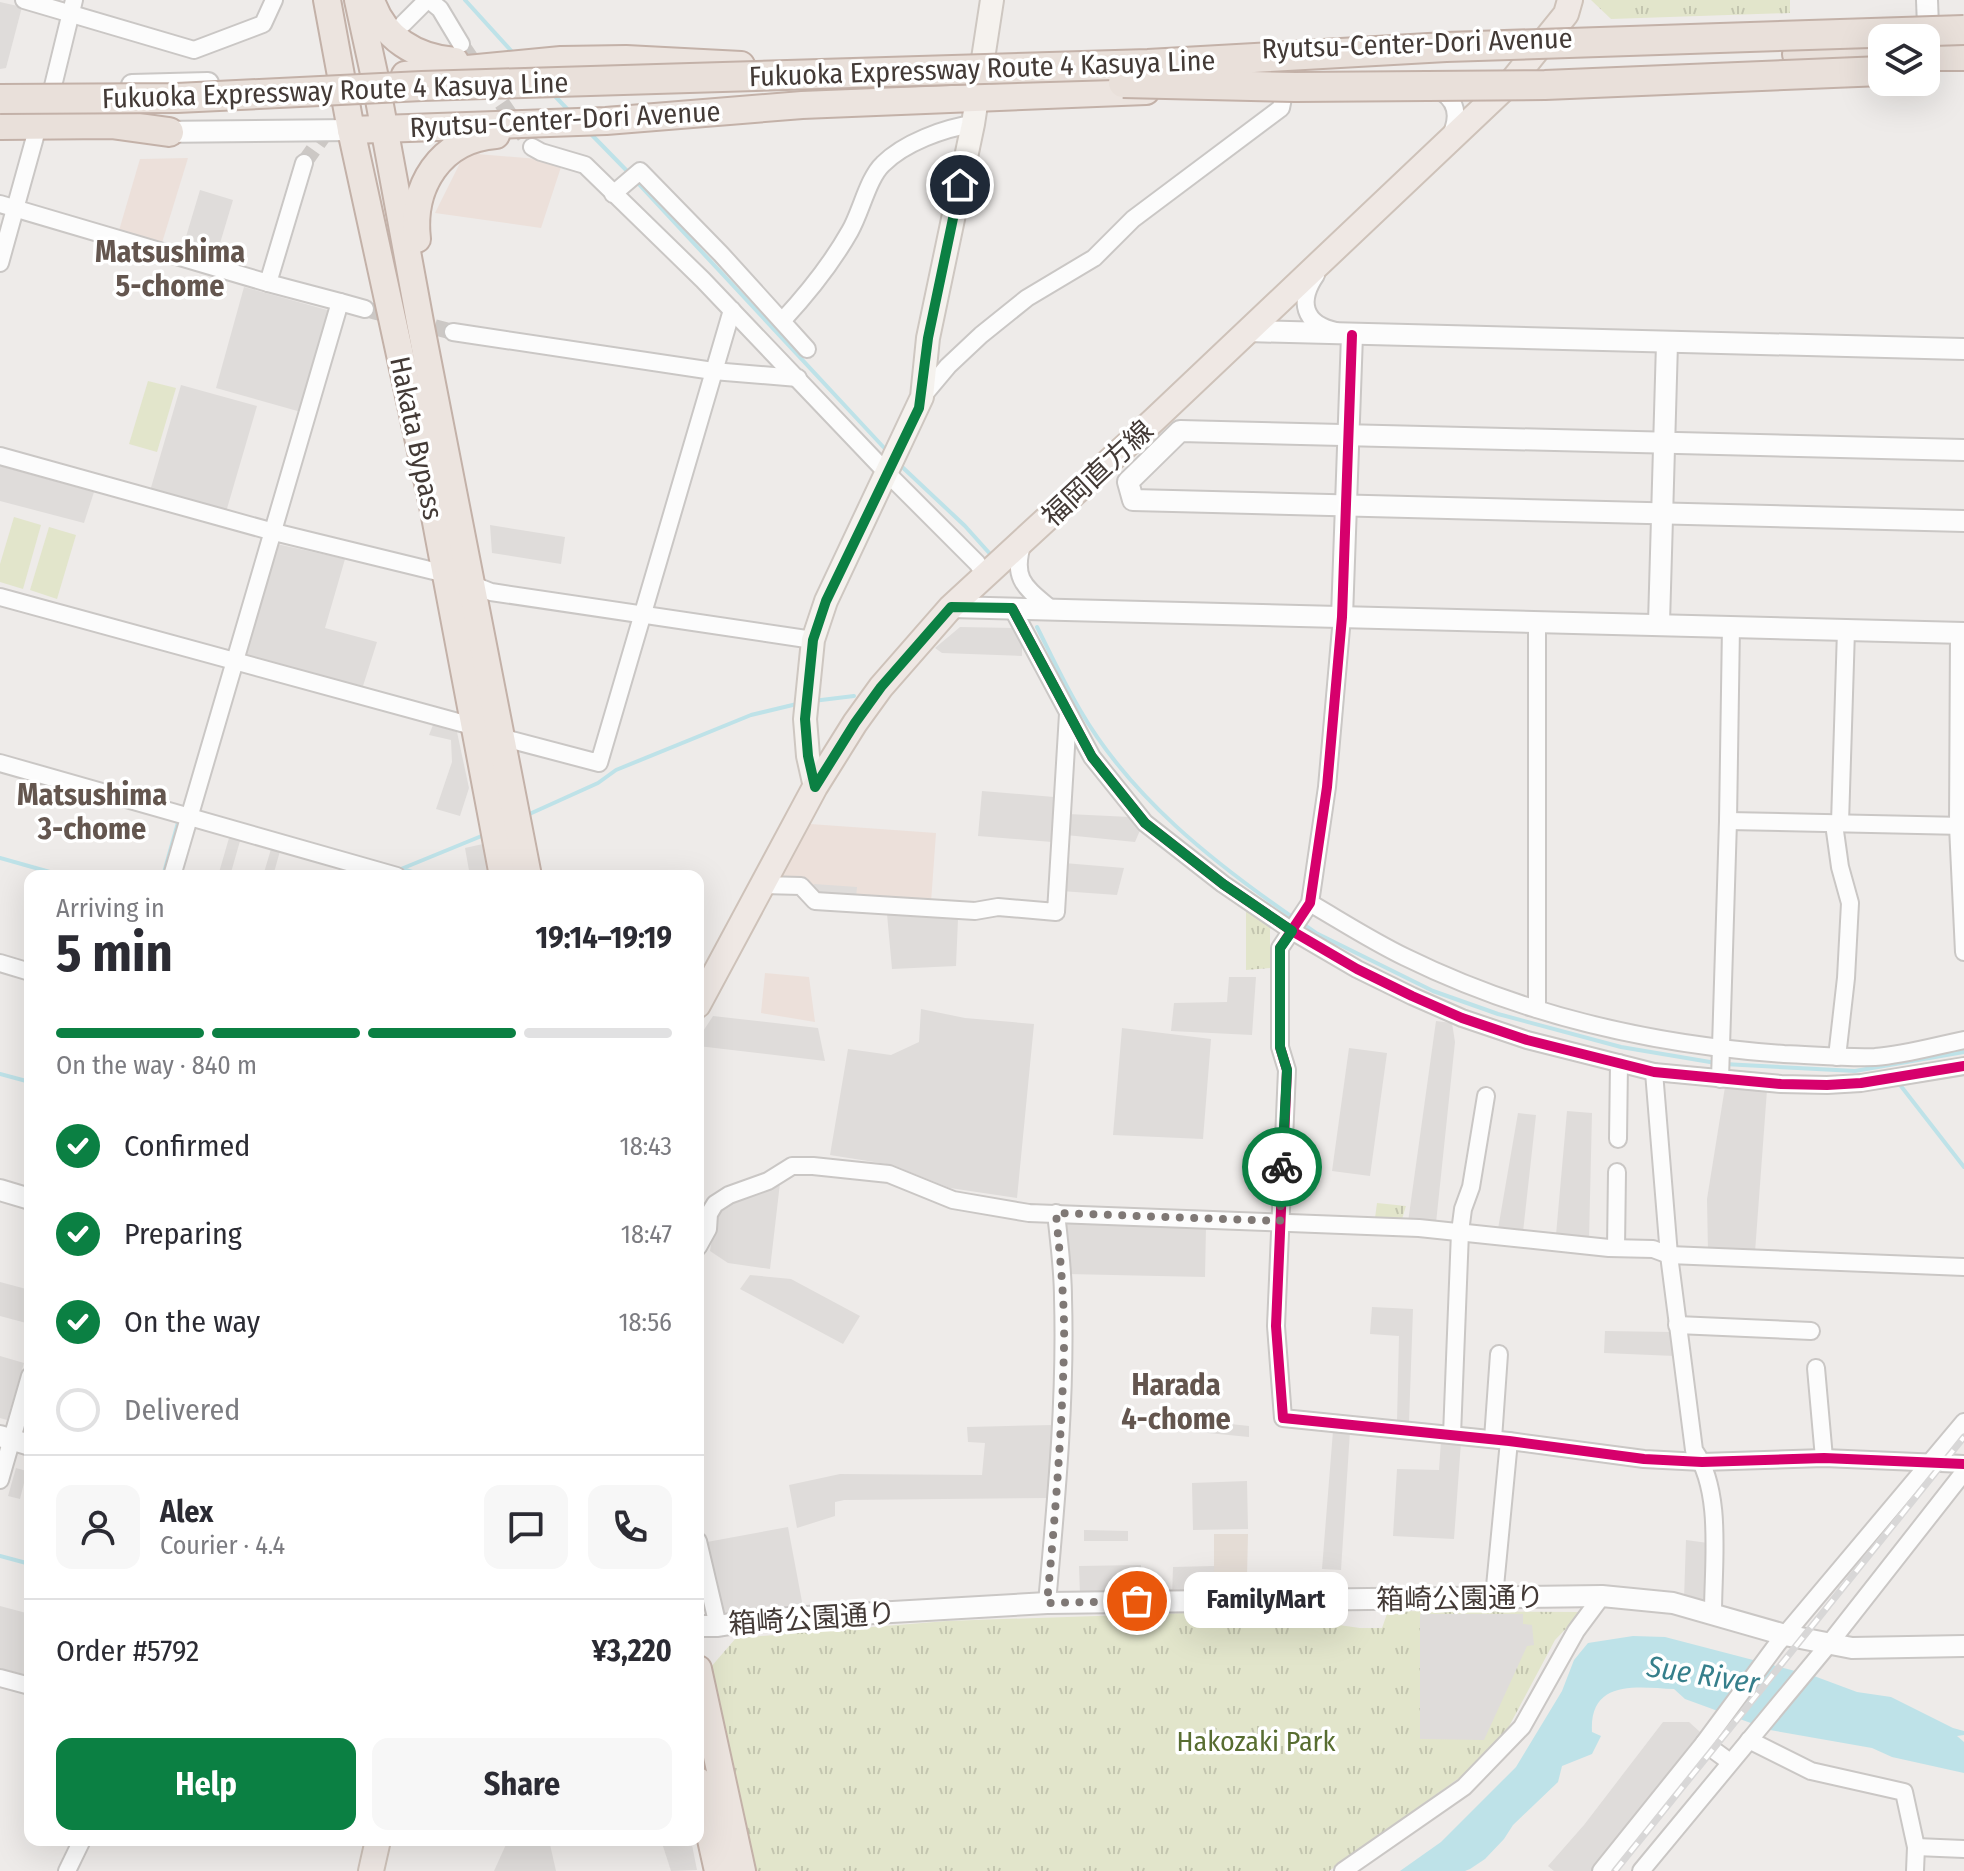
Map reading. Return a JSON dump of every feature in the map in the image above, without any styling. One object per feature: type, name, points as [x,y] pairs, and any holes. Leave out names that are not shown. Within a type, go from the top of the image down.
[{"type":"highway","name":"Hakata Bypass","points":[[327,0],[351,130],[446,574],[526,870]]},
{"type":"highway","name":"Hakata Bypass","points":[[358,0],[472,584],[502,870]]},
{"type":"highway","points":[[371,0],[377,18],[391,36],[421,54],[433,59],[502,65]]},
{"type":"highway","name":"Ryutsu-Center-Dori Avenue","points":[[1899,24],[1927,13],[1964,24]]},
{"type":"highway","name":"Ryutsu-Center-Dori Avenue","points":[[343,80],[561,60],[626,59],[736,65],[1868,27]]},
{"type":"highway","points":[[1256,59],[1368,64],[1626,54],[1868,29]]},
{"type":"highway","name":"Fukuoka Expressway Route 4 Kasuya Line","points":[[0,99],[177,98],[422,86],[1256,59],[1461,46],[1964,30]]},
{"type":"highway","points":[[312,82],[338,49]]},
{"type":"highway","points":[[1453,85],[1797,54],[1868,53]]},
{"type":"highway","points":[[1940,56],[1964,56]]},
{"type":"highway","points":[[1940,69],[1964,68]]},
{"type":"highway","name":"Ryutsu-Center-Dori Avenue","points":[[351,130],[606,121],[802,105],[977,97],[1868,71]]},
{"type":"highway","name":"Fukuoka Expressway Route 4 Kasuya Line","points":[[0,114],[333,107],[999,83],[1295,87],[1560,84],[1868,72]]},
{"type":"highway","points":[[427,359],[425,280],[416,210],[430,170],[442,157],[470,140],[490,135],[661,125],[693,115]]},
{"type":"highway","points":[[0,125],[111,124],[169,132]]},
{"type":"highway","points":[[704,1697],[742,1871]]},
{"type":"highway","points":[[704,1808],[718,1871]]},
{"type":"main road","points":[[815,787],[808,756],[805,719],[813,640],[826,601],[922,397],[928,338],[973,124],[992,0]]},
{"type":"main road","name":"福岡直方線","points":[[706,971],[763,885],[815,787],[855,723],[881,687],[951,607],[1512,81],[1566,14],[1570,0]]},
{"type":"street","points":[[24,0],[72,7],[194,50],[263,24],[274,0]]},
{"type":"street","points":[[403,24],[439,2],[461,44]]},
{"type":"street","points":[[53,86],[72,7]]},
{"type":"street","points":[[0,87],[343,80]]},
{"type":"street","points":[[1392,86],[1436,89],[1446,93],[1456,106],[1457,124],[1447,142]]},
{"type":"street","points":[[922,397],[948,366],[981,335],[1027,298],[1094,258],[1133,219],[1281,108],[1285,88]]},
{"type":"street","points":[[783,320],[844,240],[879,167],[917,143],[959,126],[973,124]]},
{"type":"street","points":[[0,138],[351,130]]},
{"type":"street","points":[[0,263],[8,206],[35,137]]},
{"type":"street","points":[[532,147],[585,165],[798,378],[891,464],[986,576]]},
{"type":"street","points":[[268,283],[304,163]]},
{"type":"street","points":[[613,194],[640,171],[807,349]]},
{"type":"street","points":[[8,206],[365,309]]},
{"type":"street","points":[[1335,248],[1306,290],[1305,309],[1314,321],[1327,330],[1352,335]]},
{"type":"street","points":[[174,870],[340,302]]},
{"type":"street","points":[[0,597],[599,763],[732,310]]},
{"type":"street","points":[[1247,331],[1964,349]]},
{"type":"street","points":[[453,332],[713,371],[798,378]]},
{"type":"street","points":[[1352,335],[1342,617],[1327,787],[1308,905],[1280,948],[1280,1047],[1287,1070],[1276,1326],[1283,1418],[1501,1440],[1644,1459],[1702,1462],[1824,1458],[1929,1465],[1964,1464]]},
{"type":"street","points":[[1659,623],[1667,343]]},
{"type":"street","points":[[1964,450],[1180,431],[1128,482],[1133,500],[1964,521]]},
{"type":"street","points":[[0,456],[274,532],[446,574],[491,592],[813,640]]},
{"type":"street","points":[[1024,541],[1018,565],[1023,584],[1051,609]]},
{"type":"street","points":[[951,607],[1962,633],[1964,952]]},
{"type":"street","points":[[1012,608],[1092,757],[1145,823],[1223,884],[1357,969],[1462,1018],[1527,1040],[1654,1072],[1720,1064],[1877,1057],[1964,1040]]},
{"type":"street","points":[[1537,622],[1537,1009]]},
{"type":"street","points":[[1720,1064],[1731,626]]},
{"type":"street","points":[[1837,1057],[1850,903],[1840,867],[1837,823],[1846,630]]},
{"type":"street","points":[[763,885],[801,886],[815,901],[975,911],[998,907],[1056,912],[1068,713]]},
{"type":"street","points":[[0,763],[376,870]]},
{"type":"street","points":[[1728,821],[1961,826]]},
{"type":"street","points":[[1308,905],[1404,957],[1475,987],[1537,1009],[1632,1034],[1781,1084],[1850,1084],[1964,1066]]},
{"type":"street","points":[[0,963],[24,970]]},
{"type":"street","points":[[1618,1139],[1619,1063]]},
{"type":"street","points":[[1654,1072],[1669,1255],[1694,1450],[1702,1462],[1713,1498],[1713,1613]]},
{"type":"street","points":[[1452,1435],[1460,1232],[1486,1096]]},
{"type":"street","points":[[704,1240],[709,1214],[715,1204],[729,1195],[768,1181],[792,1166],[839,1167],[889,1174],[953,1200],[1029,1213],[1280,1221],[1460,1232],[1653,1249],[1669,1255],[1964,1267]]},
{"type":"street","points":[[1616,1248],[1617,1172]]},
{"type":"street","points":[[0,1190],[24,1197]]},
{"type":"street","points":[[1047,1603],[1057,1489],[1064,1347],[1056,1213]]},
{"type":"street","points":[[1677,1325],[1811,1331]]},
{"type":"street","points":[[1494,1597],[1501,1440],[1499,1354]]},
{"type":"street","points":[[1816,1368],[1824,1458]]},
{"type":"street","points":[[0,1480],[24,1400]]},
{"type":"street","points":[[1601,1871],[1704,1743],[1782,1639],[1964,1422]]},
{"type":"street","points":[[1641,1871],[1824,1649],[1964,1472]]},
{"type":"street","points":[[704,1592],[708,1626]]},
{"type":"street","points":[[1343,1871],[1464,1787],[1522,1727],[1576,1631],[1602,1596]]},
{"type":"street","name":"箱崎公園通り","points":[[708,1626],[755,1620],[1047,1603],[1602,1596],[1653,1600],[1713,1613],[1782,1639],[1824,1649],[1964,1646]]},
{"type":"street","points":[[0,1678],[24,1684]]},
{"type":"street","points":[[1754,1735],[1811,1771],[1904,1792],[1916,1847],[1915,1871]]},
{"type":"street","points":[[1704,1743],[1730,1762]]},
{"type":"street","points":[[67,1871],[79,1846]]},
{"type":"street","points":[[1916,1847],[1964,1849]]},
{"type":"street","points":[[361,1871],[375,1854]]},
{"type":"shaded area","points":[[0,2],[22,7],[6,68],[0,69]]},
{"type":"shaded area","points":[[465,153],[563,161],[541,228],[435,213]]},
{"type":"shaded area","points":[[188,158],[161,246],[118,234],[140,159]]},
{"type":"shaded area","points":[[200,190],[233,200],[215,260],[182,250]]},
{"type":"shaded area","points":[[244,287],[331,311],[301,412],[216,388]]},
{"type":"shaded area","points":[[181,385],[257,406],[226,512],[150,491]]},
{"type":"shaded area","points":[[0,466],[94,492],[84,523],[0,501]]},
{"type":"shaded area","points":[[490,525],[565,537],[561,564],[492,553]]},
{"type":"shaded area","points":[[277,544],[345,559],[325,628],[377,642],[363,686],[242,656]]},
{"type":"shaded area","points":[[960,627],[1015,628],[1022,638],[1022,656],[942,653],[935,648]]},
{"type":"shaded area","points":[[433,725],[457,732],[469,788],[460,816],[436,809],[452,762],[451,740],[429,735]]},
{"type":"shaded area","points":[[982,791],[1054,797],[1052,842],[978,836]]},
{"type":"shaded area","points":[[1068,814],[1130,817],[1141,828],[1135,842],[1066,835]]},
{"type":"shaded area","points":[[810,824],[936,833],[931,902],[819,896],[781,878]]},
{"type":"shaded area","points":[[229,838],[240,841],[232,870],[220,870]]},
{"type":"shaded area","points":[[483,844],[488,870],[469,870],[465,848]]},
{"type":"shaded area","points":[[271,849],[280,851],[275,870],[265,870]]},
{"type":"shaded area","points":[[1064,863],[1124,868],[1117,895],[1061,891]]},
{"type":"shaded area","points":[[814,884],[857,887],[856,898],[813,893]]},
{"type":"shaded area","points":[[887,914],[958,919],[956,966],[892,969]]},
{"type":"shaded area","points":[[765,973],[809,977],[815,1022],[761,1013]]},
{"type":"shaded area","points":[[1229,977],[1256,977],[1252,1035],[1171,1031],[1174,1003],[1227,1002]]},
{"type":"shaded area","points":[[921,1009],[965,1018],[1034,1024],[1017,1198],[950,1188],[893,1165],[830,1155],[848,1049],[891,1055],[919,1042]]},
{"type":"shaded area","points":[[713,1016],[818,1028],[825,1061],[704,1047],[704,1030]]},
{"type":"shaded area","points":[[1436,1021],[1452,1023],[1455,1042],[1436,1223],[1408,1222]]},
{"type":"shaded area","points":[[1122,1028],[1211,1039],[1203,1139],[1113,1135]]},
{"type":"shaded area","points":[[1349,1048],[1387,1053],[1370,1176],[1332,1171]]},
{"type":"shaded area","points":[[1725,1087],[1767,1090],[1755,1252],[1708,1252],[1707,1199]]},
{"type":"shaded area","points":[[1567,1111],[1592,1113],[1589,1239],[1556,1235]]},
{"type":"shaded area","points":[[1518,1113],[1536,1115],[1523,1232],[1498,1229]]},
{"type":"shaded area","points":[[780,1183],[770,1269],[728,1263],[710,1251],[716,1214],[726,1203]]},
{"type":"shaded area","points":[[1063,1222],[1206,1226],[1205,1277],[1067,1274]]},
{"type":"shaded area","points":[[750,1275],[791,1279],[860,1316],[843,1344],[740,1289]]},
{"type":"shaded area","points":[[0,1282],[24,1288],[24,1322],[0,1316]]},
{"type":"shaded area","points":[[1372,1307],[1413,1309],[1409,1422],[1397,1422],[1399,1336],[1370,1334]]},
{"type":"shaded area","points":[[1605,1331],[1672,1332],[1675,1356],[1604,1353]]},
{"type":"shaded area","points":[[0,1356],[24,1363],[7,1420],[0,1418]]},
{"type":"shaded area","points":[[1156,1416],[1249,1426],[1249,1437],[1156,1428]]},
{"type":"shaded area","points":[[1053,1425],[1049,1498],[844,1500],[835,1502],[835,1516],[797,1528],[789,1485],[840,1474],[982,1475],[985,1443],[968,1442],[967,1427]]},
{"type":"shaded area","points":[[1333,1431],[1350,1431],[1341,1570],[1322,1569]]},
{"type":"shaded area","points":[[1441,1441],[1461,1442],[1454,1539],[1393,1536],[1397,1469],[1439,1470]]},
{"type":"shaded area","points":[[16,1468],[24,1470],[20,1499],[8,1496]]},
{"type":"shaded area","points":[[1247,1481],[1248,1529],[1193,1530],[1192,1483]]},
{"type":"shaded area","points":[[788,1527],[803,1607],[724,1617],[707,1542]]},
{"type":"shaded area","points":[[1084,1530],[1128,1531],[1128,1541],[1084,1541]]},
{"type":"shaded area","points":[[1214,1534],[1248,1534],[1247,1576],[1214,1576]]},
{"type":"shaded area","points":[[1686,1540],[1708,1543],[1705,1602],[1684,1599]]},
{"type":"shaded area","points":[[1141,1565],[1141,1594],[1080,1595],[1079,1566]]},
{"type":"shaded area","points":[[1214,1566],[1214,1576],[1247,1576],[1246,1594],[1172,1596],[1173,1567]]},
{"type":"shaded area","points":[[0,1606],[24,1612],[24,1674],[0,1668]]},
{"type":"shaded area","points":[[1420,1614],[1523,1614],[1523,1624],[1532,1625],[1534,1645],[1527,1646],[1484,1740],[1420,1739]]},
{"type":"shaded area","points":[[1663,1722],[1689,1722],[1700,1732],[1592,1871],[1554,1871],[1548,1866],[1584,1825]]},
{"type":"shaded area","points":[[505,1846],[550,1846],[556,1871],[494,1871]]},
{"type":"shaded area","points":[[663,1846],[692,1846],[697,1870],[671,1871]]},
{"type":"green space","points":[[1591,0],[1790,0],[1790,13],[1611,19]]},
{"type":"green space","points":[[148,381],[176,388],[157,452],[129,444]]},
{"type":"green space","points":[[14,517],[41,525],[23,589],[0,582],[0,564]]},
{"type":"green space","points":[[49,527],[76,535],[57,599],[30,590]]},
{"type":"green space","points":[[1246,911],[1270,925],[1270,968],[1246,970]]},
{"type":"green space","points":[[1377,1203],[1406,1206],[1402,1219],[1375,1218]]},
{"type":"green space","name":"Hakozaki Park","points":[[1302,1609],[1318,1622],[1360,1628],[1382,1628],[1388,1611],[1582,1612],[1555,1640],[1507,1730],[1462,1776],[1329,1871],[754,1871],[710,1668],[736,1638],[947,1621]]},
{"type":"water","name":"Sue River","points":[[1633,1636],[1665,1637],[1814,1676],[1857,1692],[1891,1697],[1964,1731],[1964,1735],[1957,1736],[1964,1742],[1964,1773],[1892,1757],[1872,1748],[1770,1730],[1685,1699],[1674,1689],[1645,1687],[1618,1690],[1598,1703],[1593,1715],[1592,1732],[1601,1736],[1592,1754],[1562,1766],[1558,1782],[1513,1825],[1485,1859],[1465,1871],[1400,1871],[1441,1842],[1516,1767],[1562,1691],[1574,1660],[1588,1643]]},
{"type":"waterway","points":[[465,0],[515,55]]},
{"type":"waterway","points":[[552,93],[571,113]]},
{"type":"waterway","points":[[588,131],[629,173]]},
{"type":"waterway","points":[[635,180],[888,452]]},
{"type":"waterway","points":[[899,464],[991,555]]},
{"type":"waterway","points":[[1037,627],[1080,710],[1124,772],[1204,851],[1295,919]]},
{"type":"waterway","points":[[813,701],[854,696]]},
{"type":"waterway","points":[[525,816],[598,783],[616,770],[751,715],[801,703]]},
{"type":"waterway","points":[[165,870],[179,819]]},
{"type":"waterway","points":[[401,869],[484,835]]},
{"type":"waterway","points":[[0,858],[43,870]]},
{"type":"waterway","points":[[1303,924],[1433,991],[1498,1014],[1621,1047],[1716,1063]]},
{"type":"waterway","points":[[1724,1064],[1855,1071],[1964,1052]]},
{"type":"waterway","points":[[0,1074],[24,1080]]},
{"type":"waterway","points":[[1897,1081],[1964,1167]]},
{"type":"waterway","points":[[0,1556],[24,1562]]},
{"type":"tunnel","points":[[461,44],[532,147]]},
{"type":"tunnel","points":[[304,163],[331,125]]},
{"type":"tunnel","points":[[365,309],[453,332]]},
{"type":"railway","points":[[1615,1871],[1964,1437]]},
{"type":"cycle path","points":[[1352,335],[1342,617],[1327,787],[1310,903],[1280,948],[1280,1047],[1287,1070],[1276,1326],[1283,1418],[1509,1441],[1644,1459],[1702,1462],[1824,1458],[1964,1464]]},
{"type":"cycle path","points":[[1012,608],[1092,757],[1145,823],[1223,884],[1292,931],[1357,969],[1412,996],[1462,1018],[1527,1040],[1654,1072],[1781,1084],[1827,1085],[1861,1083],[1964,1066]]},
{"type":"way so far","points":[[1137,1601],[1047,1603],[1057,1489],[1064,1347],[1056,1213],[1280,1221],[1282,1167]]},
{"type":"place","name":"FamilyMart","points":[[1137,1601]]},
{"type":"district","name":"Matsushima 5-chome","points":[[170,269]]},
{"type":"district","name":"Matsushima 3-chome","points":[[92,812]]},
{"type":"district","name":"Harada 4-chome","points":[[1176,1402]]},
{"type":"route","points":[[960,185],[928,338],[919,408],[826,601],[813,640],[805,719],[808,756],[815,787],[881,687],[951,607],[1012,608],[1092,757],[1145,823],[1223,884],[1292,931],[1280,948],[1280,1047],[1287,1070],[1282,1167]]}]
